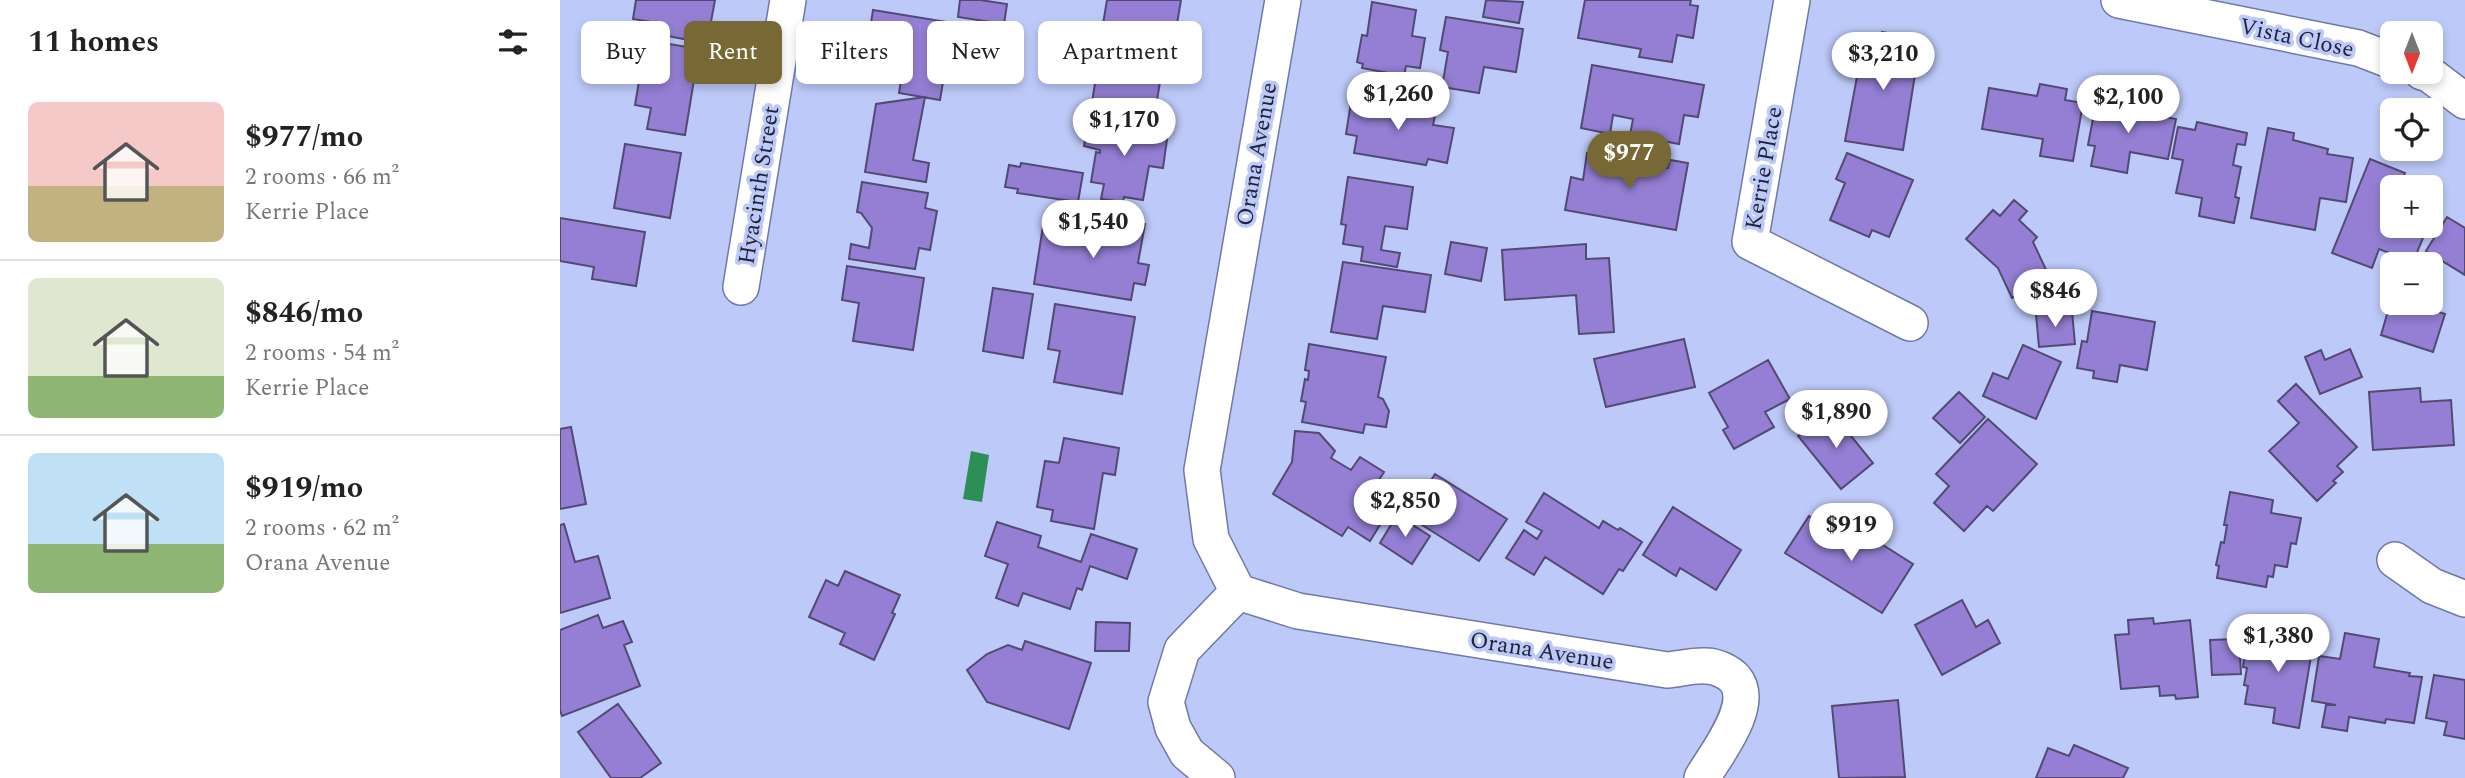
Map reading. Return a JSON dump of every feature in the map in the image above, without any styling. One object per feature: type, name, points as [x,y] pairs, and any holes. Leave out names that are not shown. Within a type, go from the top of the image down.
[{"type":"street","name":"Hyacinth Street","points":[[741,287],[788,0]]},
{"type":"street","name":"Orana Avenue","points":[[1283,0],[1202,470],[1211,538],[1238,592],[1298,611],[1667,670],[1708,666],[1730,673],[1740,686],[1740,713],[1702,778]]},
{"type":"street","name":"Kerrie Place","points":[[1792,0],[1750,242],[1910,323]]},
{"type":"street","name":"Vista Close","points":[[2119,0],[2358,48],[2380,56]]},
{"type":"street","points":[[2442,84],[2465,101]]},
{"type":"street","points":[[2395,560],[2432,586],[2465,600]]},
{"type":"street","points":[[1217,778],[1187,753],[1173,728],[1166,702],[1182,650],[1238,592]]},
{"type":"shaded area","points":[[971,451],[989,455],[982,502],[963,499]]},
{"type":"building","points":[[636,0],[715,0],[711,21],[684,21],[684,39],[670,36],[670,21],[633,19]]},
{"type":"building","points":[[960,0],[1007,4],[1004,21],[958,17]]},
{"type":"building","points":[[1107,0],[1181,0],[1178,21],[1104,21]]},
{"type":"building","points":[[1486,0],[1523,2],[1519,23],[1483,17]]},
{"type":"building","points":[[1585,0],[1691,0],[1690,5],[1698,6],[1693,38],[1677,35],[1672,62],[1639,57],[1641,49],[1578,38]]},
{"type":"building","points":[[1372,2],[1416,10],[1412,36],[1425,38],[1420,68],[1406,66],[1404,76],[1362,68],[1363,64],[1357,62],[1362,35],[1367,36]]},
{"type":"building","points":[[873,10],[941,21],[927,21],[927,84],[943,84],[940,100],[899,93],[900,84],[913,84],[913,21],[871,21]]},
{"type":"building","points":[[1446,17],[1523,29],[1516,72],[1484,67],[1479,93],[1442,87],[1448,52],[1440,50]]},
{"type":"building","points":[[1882,32],[1915,38],[1912,61],[1917,62],[1903,150],[1845,141],[1865,34],[1882,36]]},
{"type":"building","points":[[670,44],[684,46],[684,84],[693,84],[685,135],[647,129],[651,108],[635,105],[639,84],[670,84]]},
{"type":"building","points":[[1592,65],[1704,85],[1698,117],[1684,115],[1679,144],[1630,135],[1633,119],[1613,115],[1610,134],[1581,128]]},
{"type":"building","points":[[1095,84],[1160,84],[1153,124],[1090,114]]},
{"type":"building","points":[[2040,84],[2067,89],[2065,100],[2083,103],[2073,161],[2040,156],[2043,139],[1982,129],[1989,88],[2037,96]]},
{"type":"building","points":[[1352,96],[1436,111],[1433,125],[1454,128],[1447,163],[1428,159],[1426,165],[1354,153],[1357,136],[1346,134]]},
{"type":"building","points":[[925,97],[913,160],[929,163],[926,182],[865,172],[876,104]]},
{"type":"building","points":[[2117,98],[2140,102],[2139,108],[2155,111],[2154,115],[2176,119],[2168,159],[2130,152],[2127,173],[2091,166],[2095,146],[2088,145],[2096,103],[2115,107]]},
{"type":"building","points":[[1088,119],[1168,132],[1163,168],[1149,166],[1143,200],[1124,197],[1123,202],[1101,199],[1104,184],[1091,182],[1096,152],[1100,153],[1100,150],[1084,146]]},
{"type":"building","points":[[2197,122],[2247,133],[2245,145],[2237,144],[2233,165],[2241,167],[2235,197],[2239,198],[2234,223],[2199,216],[2202,198],[2176,193],[2183,160],[2172,158],[2178,127],[2195,130]]},
{"type":"building","points":[[2268,128],[2294,133],[2293,140],[2328,149],[2327,154],[2353,158],[2346,202],[2320,198],[2315,230],[2251,218]]},
{"type":"building","points":[[625,144],[681,153],[670,218],[614,208]]},
{"type":"building","points":[[1587,153],[1668,168],[1670,160],[1688,163],[1676,230],[1565,210],[1571,177],[1583,180]]},
{"type":"building","points":[[1847,153],[1913,180],[1889,237],[1872,230],[1869,237],[1830,220],[1845,183],[1836,179]]},
{"type":"building","points":[[2370,159],[2405,173],[2380,175],[2380,238],[2423,238],[2417,252],[2387,252],[2379,249],[2372,268],[2332,253]]},
{"type":"building","points":[[1021,163],[1083,173],[1078,202],[1017,193],[1018,189],[1005,187],[1009,165],[1020,167]]},
{"type":"building","points":[[1348,177],[1413,187],[1407,229],[1385,226],[1381,250],[1400,253],[1397,267],[1361,261],[1363,247],[1343,244],[1346,225],[1341,224]]},
{"type":"building","points":[[862,182],[928,193],[925,208],[937,211],[930,250],[919,248],[915,269],[849,259],[851,244],[869,248],[872,228],[861,213],[857,212]]},
{"type":"building","points":[[2014,200],[2027,211],[2019,220],[2037,237],[2033,242],[2057,293],[2025,309],[2018,295],[2012,298],[1998,268],[1966,239],[1993,210],[2000,216]]},
{"type":"building","points":[[2447,217],[2465,228],[2465,275],[2443,261],[2443,252],[2426,251],[2434,238],[2443,238],[2443,223]]},
{"type":"building","points":[[560,218],[645,232],[636,286],[592,279],[594,267],[560,261]]},
{"type":"building","points":[[1110,218],[1145,224],[1138,263],[1149,265],[1145,285],[1134,283],[1131,300],[1034,284],[1043,226],[1107,237]]},
{"type":"building","points":[[1451,242],[1487,248],[1481,281],[1445,274]]},
{"type":"building","points":[[1586,244],[1586,259],[1609,258],[1614,332],[1579,334],[1576,295],[1505,300],[1502,250]]},
{"type":"building","points":[[1343,262],[1431,275],[1425,312],[1383,306],[1377,339],[1331,332]]},
{"type":"building","points":[[847,266],[924,278],[913,350],[853,341],[859,303],[842,300]]},
{"type":"building","points":[[993,288],[1033,294],[1023,358],[983,351]]},
{"type":"building","points":[[1055,304],[1135,317],[1122,394],[1054,382],[1060,351],[1048,349]]},
{"type":"building","points":[[2072,311],[2075,344],[2039,347],[2036,314]]},
{"type":"building","points":[[2092,311],[2155,322],[2147,370],[2120,365],[2117,382],[2093,378],[2094,371],[2077,368],[2082,341],[2087,342]]},
{"type":"building","points":[[2445,314],[2433,352],[2381,335],[2387,315]]},
{"type":"building","points":[[1684,339],[1695,387],[1606,407],[1594,359]]},
{"type":"building","points":[[1309,344],[1386,357],[1378,397],[1383,399],[1389,411],[1386,427],[1365,424],[1363,433],[1302,422],[1306,402],[1301,401],[1305,379],[1308,380],[1309,371],[1305,370]]},
{"type":"building","points":[[2023,345],[2061,362],[2036,419],[1983,396],[1993,373],[2008,379]]},
{"type":"building","points":[[2350,349],[2362,377],[2320,394],[2305,357],[2321,350],[2325,360]]},
{"type":"building","points":[[1768,360],[1790,399],[1765,412],[1774,427],[1734,449],[1723,430],[1728,427],[1709,393]]},
{"type":"building","points":[[2296,384],[2357,447],[2337,466],[2343,472],[2333,481],[2336,483],[2317,501],[2269,451],[2299,423],[2278,401]]},
{"type":"building","points":[[2420,388],[2421,402],[2451,400],[2454,445],[2373,450],[2369,392]]},
{"type":"building","points":[[1959,392],[1985,417],[1960,443],[1933,418]]},
{"type":"building","points":[[1830,410],[1873,463],[1841,489],[1798,436]]},
{"type":"building","points":[[1988,419],[2037,464],[1993,511],[1987,506],[1964,531],[1934,503],[1949,486],[1936,474]]},
{"type":"building","points":[[571,427],[586,504],[560,509],[560,429]]},
{"type":"building","points":[[1295,431],[1319,433],[1335,451],[1331,458],[1351,470],[1360,457],[1384,472],[1375,486],[1396,499],[1370,541],[1348,527],[1342,536],[1273,494],[1292,462]]},
{"type":"building","points":[[1064,438],[1119,448],[1115,475],[1103,473],[1094,529],[1051,521],[1053,510],[1037,507],[1045,461],[1059,463]]},
{"type":"building","points":[[1435,474],[1507,519],[1479,561],[1408,516]]},
{"type":"building","points":[[2230,492],[2273,500],[2271,513],[2301,518],[2296,544],[2291,543],[2287,567],[2275,565],[2273,577],[2268,576],[2266,587],[2217,578],[2219,566],[2216,565],[2221,542],[2224,543],[2227,525],[2224,525]]},
{"type":"building","points":[[1544,493],[1599,528],[1603,521],[1642,542],[1623,571],[1619,569],[1603,594],[1545,557],[1534,575],[1506,558],[1524,530],[1537,539],[1542,531],[1526,522]]},
{"type":"building","points":[[1673,507],[1741,550],[1716,590],[1680,568],[1676,576],[1643,555]]},
{"type":"building","points":[[1397,515],[1430,536],[1412,564],[1380,543]]},
{"type":"building","points":[[1809,516],[1851,543],[1859,530],[1913,564],[1882,613],[1785,553]]},
{"type":"building","points":[[997,522],[1041,536],[1038,547],[1081,562],[1091,534],[1137,549],[1127,579],[1090,566],[1082,590],[1077,588],[1070,609],[1023,593],[1018,606],[996,598],[1008,564],[985,556]]},
{"type":"building","points":[[564,524],[575,562],[598,556],[610,598],[560,613],[560,525]]},
{"type":"building","points":[[845,571],[900,595],[892,613],[895,614],[874,660],[840,644],[845,633],[809,617],[826,580],[838,586]]},
{"type":"building","points":[[1962,600],[1976,627],[1988,620],[2000,643],[1942,675],[1915,625]]},
{"type":"building","points":[[598,615],[603,628],[623,621],[632,642],[624,645],[640,686],[562,716],[560,630]]},
{"type":"building","points":[[2153,618],[2154,624],[2190,620],[2198,697],[2176,699],[2175,695],[2160,696],[2159,686],[2121,689],[2115,635],[2129,634],[2128,620]]},
{"type":"building","points":[[1096,622],[1130,623],[1129,651],[1095,651]]},
{"type":"building","points":[[2254,628],[2314,638],[2299,728],[2273,723],[2275,708],[2245,704],[2248,686],[2244,685],[2247,668],[2243,667],[2246,646],[2251,647]]},
{"type":"building","points":[[2345,633],[2379,639],[2374,667],[2422,677],[2414,723],[2386,719],[2385,723],[2349,717],[2347,731],[2322,727],[2326,705],[2336,705],[2312,701],[2319,656],[2340,659]]},
{"type":"building","points":[[2239,639],[2241,674],[2212,675],[2210,640]]},
{"type":"building","points":[[1025,641],[1091,663],[1069,729],[987,702],[967,670],[987,654],[1008,645],[1022,650]]},
{"type":"building","points":[[2434,675],[2465,680],[2465,739],[2444,735],[2447,722],[2426,718]]},
{"type":"building","points":[[1898,700],[1905,777],[1839,778],[1832,706]]},
{"type":"building","points":[[618,704],[661,763],[640,778],[611,778],[578,732]]},
{"type":"building","points":[[2074,745],[2128,768],[2123,778],[2036,778],[2048,748],[2069,756]]}]
